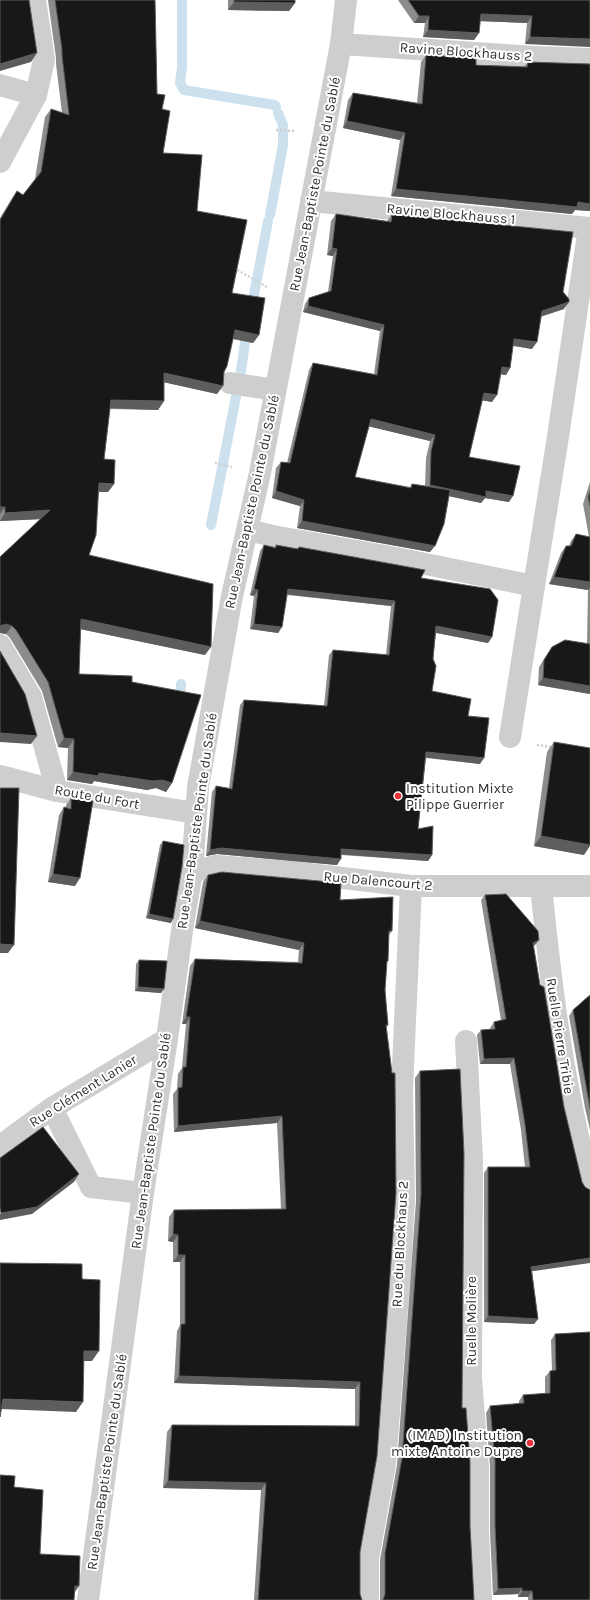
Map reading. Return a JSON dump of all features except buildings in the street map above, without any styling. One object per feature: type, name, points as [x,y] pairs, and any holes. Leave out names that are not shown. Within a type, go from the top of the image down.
[{"type":"street","points":[[0,162],[36,96],[44,60],[35,0]]},
{"type":"street","name":"Rue Jean-Baptiste Pointe du Sablé","points":[[88,1600],[143,1192],[192,872],[198,787],[232,596],[248,530],[341,44],[346,0]]},
{"type":"street","name":"Ravine Blockhauss 2","points":[[341,44],[535,57],[590,59]]},
{"type":"street","points":[[0,85],[36,96]]},
{"type":"street","name":"Ravine Blockhauss 1","points":[[311,201],[590,228]]},
{"type":"street","points":[[510,737],[590,228]]},
{"type":"street","points":[[238,384],[275,390]]},
{"type":"street","points":[[248,530],[272,536],[396,558],[534,586]]},
{"type":"street","points":[[0,645],[31,696],[57,791]]},
{"type":"street","name":"Route du Fort","points":[[0,776],[57,791],[196,813]]},
{"type":"street","name":"Rue Dalencourt 2","points":[[192,872],[216,866],[292,872],[411,886],[590,886]]},
{"type":"street","name":"Rue du Blockhaus 2","points":[[368,1600],[368,1559],[385,1464],[400,1269],[404,1200],[402,1089],[411,886]]},
{"type":"street","name":"Ruelle Pierre Tribie","points":[[541,886],[557,1024],[579,1145],[590,1184]]},
{"type":"street","name":"Rue Clément Lanier","points":[[0,1146],[52,1108],[167,1039]]},
{"type":"street","name":"Ruelle Molière","points":[[466,1041],[472,1160],[471,1378],[478,1468],[478,1532],[481,1600]]},
{"type":"street","points":[[52,1108],[91,1187],[143,1192]]},
{"type":"path","points":[[276,130],[294,131]]},
{"type":"path","points":[[230,266],[261,284]]},
{"type":"path","points":[[216,463],[227,466]]},
{"type":"path","points":[[510,737],[519,742],[559,748]]},
{"type":"waterway","points":[[182,0],[182,67],[180,83],[184,90],[275,105],[276,107]]},
{"type":"waterway","points":[[270,215],[283,145],[283,125],[278,113]]},
{"type":"waterway","points":[[251,310],[268,221]]},
{"type":"waterway","points":[[211,525],[241,371],[245,342]]},
{"type":"waterway","points":[[179,704],[181,684]]},
{"type":"place","name":"Institution Mixte Pilippe Guerrier","points":[[398,796]]},
{"type":"place","name":"(IMAD) Institution mixte Antoine Dupre","points":[[530,1443]]}]
